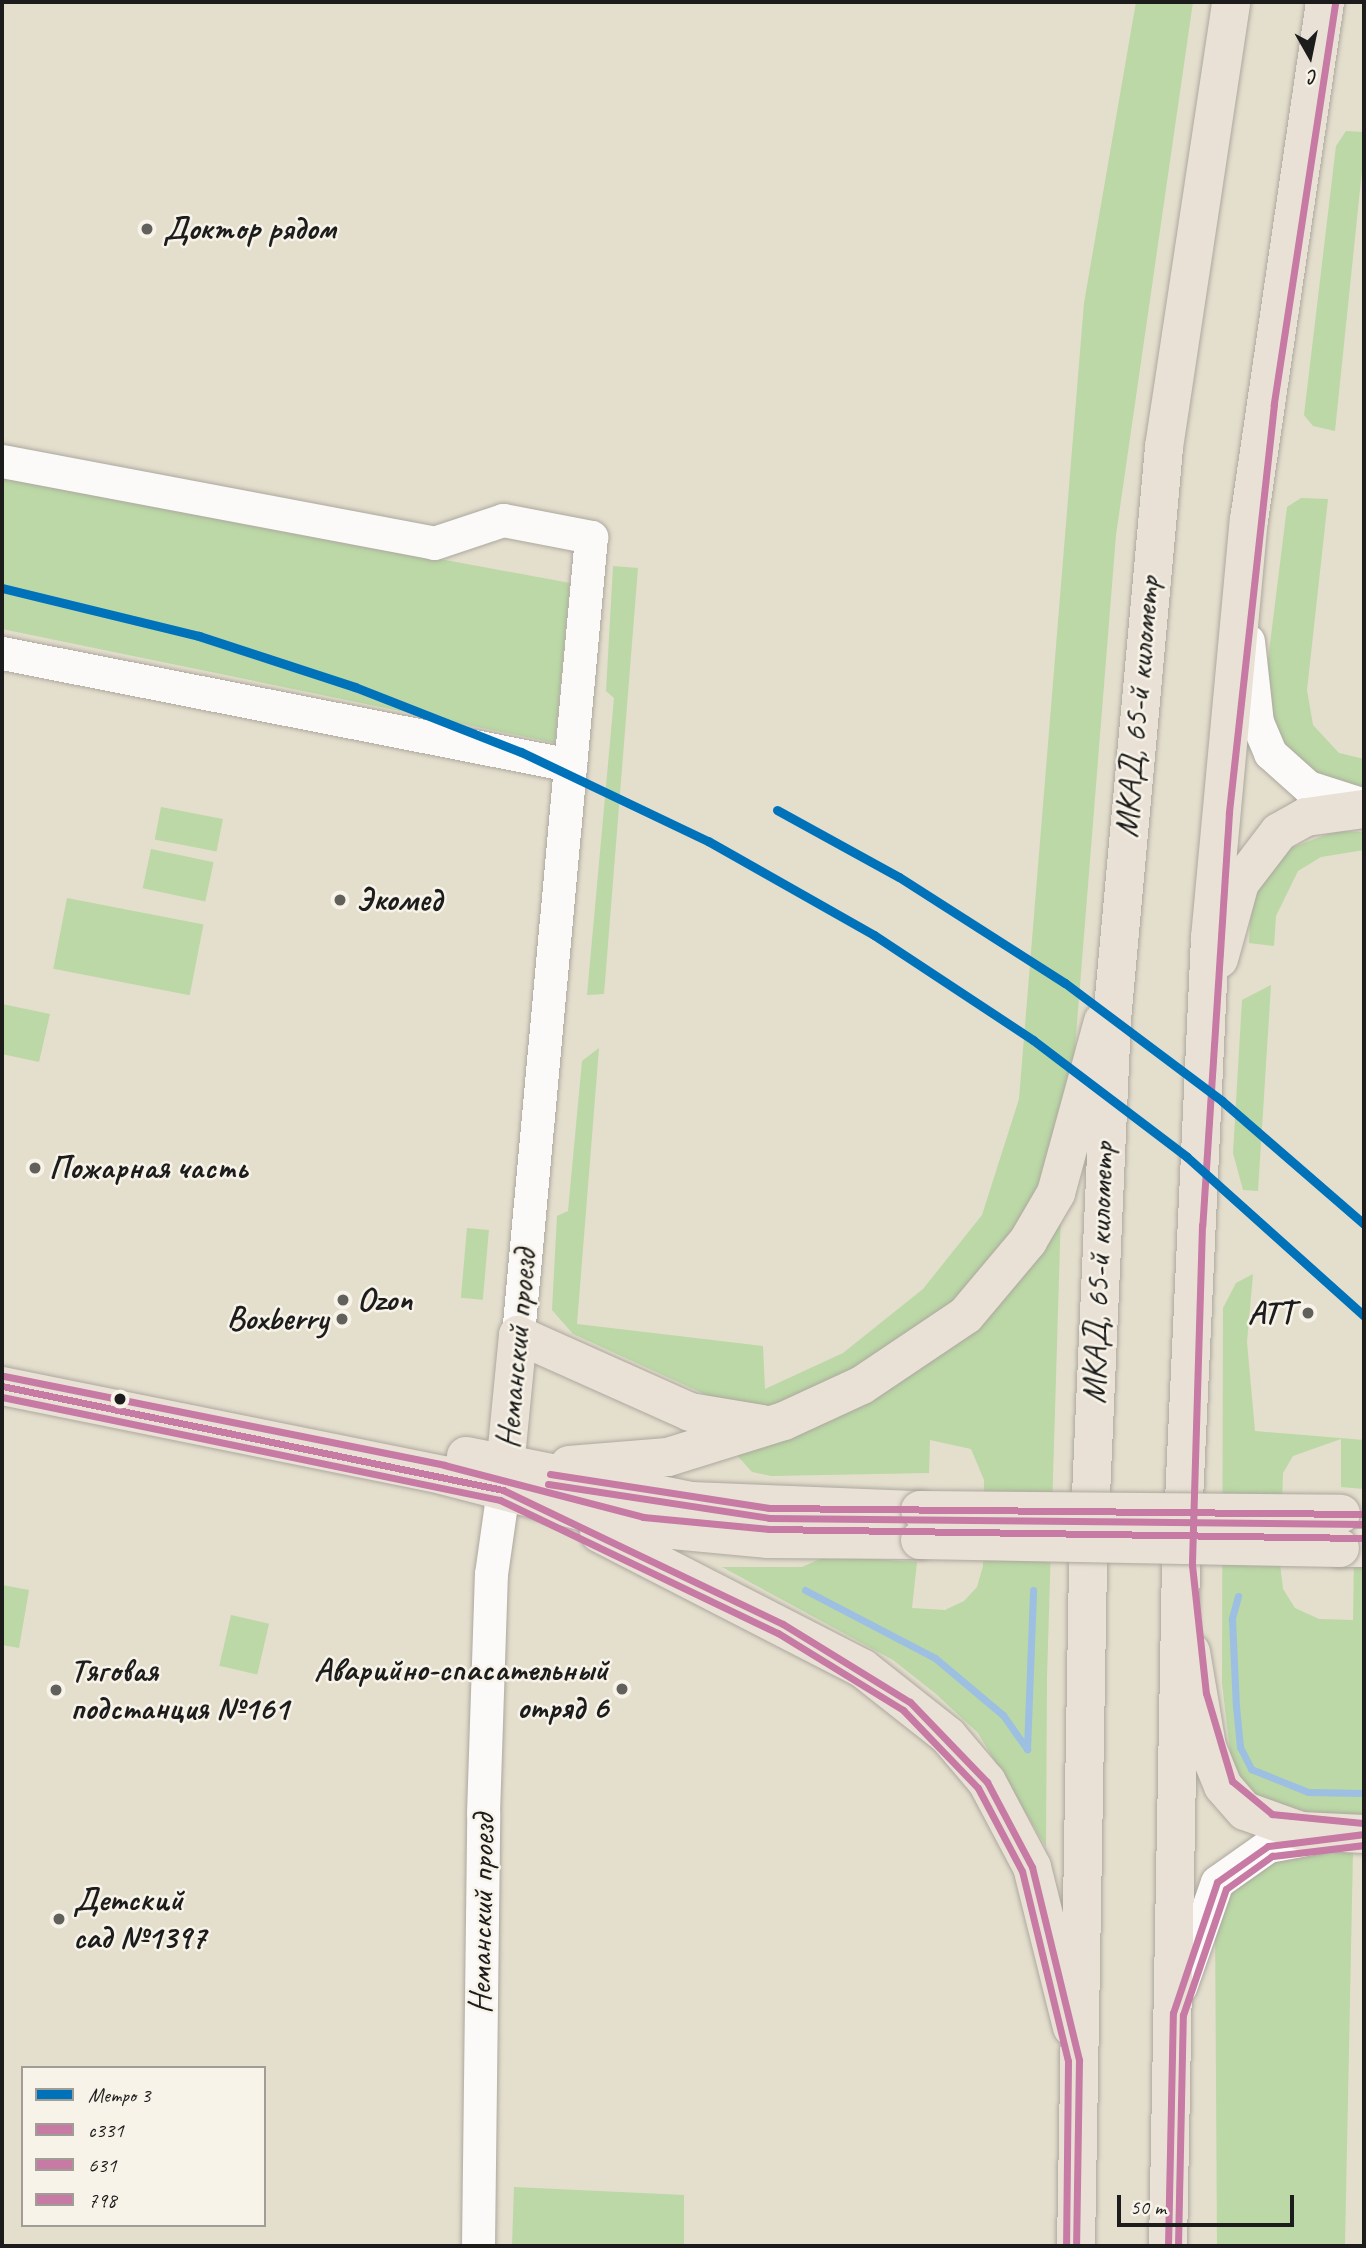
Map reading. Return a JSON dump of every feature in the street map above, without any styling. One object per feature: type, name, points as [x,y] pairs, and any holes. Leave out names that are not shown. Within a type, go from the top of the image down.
[{"type":"main road","name":"МКАД, 65-й километр","points":[[1076,2246],[1099,1219],[1116,968],[1164,447],[1231,2]]},
{"type":"main road","points":[[1168,2246],[1181,1565],[1206,1016],[1243,577],[1325,2]]},
{"type":"main road","points":[[1206,1016],[1240,883],[1259,852],[1306,817],[1364,807]]},
{"type":"main road","points":[[2,1358],[504,1477],[668,1457],[784,1421],[925,1346],[966,1315],[1028,1241],[1056,1193],[1075,1136],[1116,968]]},
{"type":"main road","points":[[518,1335],[714,1420],[748,1426],[784,1421]]},
{"type":"main road","name":"Неманский проезд","points":[[504,1477],[518,1335]]},
{"type":"main road","points":[[2,1385],[504,1477],[920,1525]]},
{"type":"main road","points":[[504,1477],[538,1504],[658,1560],[862,1668],[910,1702],[964,1754],[987,1782],[1032,1867],[1079,2060]]},
{"type":"main road","points":[[658,1560],[644,1544],[641,1527],[651,1506],[691,1500]]},
{"type":"main road","points":[[538,1504],[641,1527],[768,1539],[920,1525],[1355,1527]]},
{"type":"main road","points":[[1181,1565],[1196,1695],[1223,1786],[1245,1811],[1269,1824],[1352,1834]]},
{"type":"street","name":"Неманский проезд","points":[[2,461],[434,543],[503,520],[591,537],[518,1335]]},
{"type":"street","points":[[1243,577],[1257,722],[1270,753],[1308,787],[1364,807]]},
{"type":"street","points":[[2,653],[570,765]]},
{"type":"street","name":"Неманский проезд","points":[[478,2246],[484,1800],[491,1574],[504,1477]]},
{"type":"street","points":[[1173,2013],[1217,1882],[1268,1846],[1352,1834]]},
{"type":"green space","points":[[1136,2],[1193,2],[1116,535],[1073,1073],[1038,1204],[1001,1261],[917,1338],[780,1408],[724,1403],[573,1334],[552,1310],[557,1216],[568,1211],[582,1061],[599,1048],[577,1324],[763,1346],[765,1389],[843,1353],[923,1289],[982,1215],[1019,1099],[1084,303]]},
{"type":"green space","points":[[1346,131],[1364,132],[1364,151],[1335,431],[1313,426],[1304,415],[1336,146]]},
{"type":"green space","points":[[2,478],[570,583],[555,743],[2,629]]},
{"type":"green space","points":[[1301,498],[1328,499],[1307,690],[1313,725],[1339,753],[1364,759],[1364,791],[1302,771],[1274,731],[1266,676],[1287,507]]},
{"type":"green space","points":[[613,566],[638,568],[604,994],[587,995],[614,698],[606,691]]},
{"type":"green space","points":[[161,807],[223,819],[217,851],[155,839]]},
{"type":"green space","points":[[1336,831],[1364,832],[1364,850],[1321,857],[1298,871],[1276,916],[1274,946],[1249,943],[1251,902],[1283,851]]},
{"type":"green space","points":[[151,849],[214,862],[205,901],[143,888]]},
{"type":"green space","points":[[67,898],[203,925],[190,995],[53,969]]},
{"type":"green space","points":[[1271,985],[1258,1191],[1243,1190],[1233,1153],[1242,1000]]},
{"type":"green space","points":[[2,1004],[50,1014],[39,1062],[2,1054]]},
{"type":"green space","points":[[1061,1211],[1047,1678],[1046,1847],[978,1733],[936,1694],[893,1660],[722,1567],[802,1567],[827,1556],[917,1562],[912,1608],[945,1610],[964,1601],[977,1587],[983,1566],[984,1480],[971,1449],[930,1440],[929,1473],[771,1476],[752,1472],[734,1452],[869,1397]]},
{"type":"green space","points":[[467,1228],[489,1230],[483,1300],[461,1298]]},
{"type":"green space","points":[[1253,1274],[1247,1342],[1255,1431],[1364,1440],[1364,1489],[1341,1487],[1341,1439],[1293,1456],[1283,1473],[1280,1564],[1283,1589],[1295,1608],[1319,1619],[1353,1620],[1354,1556],[1364,1556],[1364,1818],[1278,1812],[1236,1782],[1222,1683],[1223,1308],[1236,1283]]},
{"type":"green space","points":[[2,1585],[29,1590],[19,1648],[2,1645]]},
{"type":"green space","points":[[231,1615],[269,1624],[257,1674],[219,1666]]},
{"type":"green space","points":[[1353,1851],[1345,2246],[1217,2246],[1215,1914],[1234,1887],[1279,1858]]},
{"type":"green space","points":[[514,2187],[684,2195],[684,2246],[512,2246]]},
{"type":"waterway","points":[[805,1590],[935,1658],[1003,1715],[1027,1749],[1033,1590]]},
{"type":"waterway","points":[[1238,1596],[1232,1619],[1236,1706],[1240,1747],[1251,1769],[1308,1792],[1364,1793]]},
{"type":"metro line","name":"3","points":[[2,588],[199,636],[355,687],[521,752],[708,841],[874,935],[1033,1040],[1187,1157],[1364,1316]]},
{"type":"metro line","name":"3","points":[[777,810],[899,877],[1065,983],[1222,1101],[1364,1224]]},
{"type":"transit line","name":"798","points":[[1335,4],[1274,404],[1229,813],[1202,1225],[1192,1565],[1206,1693],[1232,1781],[1272,1814],[1364,1823]]},
{"type":"transit line","name":"798","points":[[4,1376],[444,1465],[643,1517],[769,1529],[1364,1538]]},
{"type":"transit line","name":"с331","points":[[2,1386],[503,1490],[783,1624],[910,1702],[987,1782],[1032,1867],[1079,2060],[1076,2246]]},
{"type":"transit line","name":"631","points":[[2,1397],[500,1500],[778,1633],[903,1710],[978,1788],[1022,1871],[1068,2061],[1066,2246]]},
{"type":"transit line","name":"с331","points":[[550,1474],[769,1508],[1364,1514]]},
{"type":"transit line","name":"631","points":[[548,1484],[769,1518],[1364,1524]]},
{"type":"transit line","name":"с331","points":[[1168,2246],[1173,2013],[1217,1882],[1268,1846],[1364,1834]]},
{"type":"transit line","name":"631","points":[[1178,2246],[1183,2015],[1226,1889],[1272,1856],[1364,1845]]},
{"type":"place","name":"Доктор рядом","points":[[147,229]]},
{"type":"place","name":"Экомед","points":[[340,900]]},
{"type":"place","name":"Пожарная часть","points":[[35,1168]]},
{"type":"place","name":"Ozon","points":[[343,1300]]},
{"type":"place","name":"АТТ","points":[[1308,1313]]},
{"type":"place","name":"Boxberry","points":[[342,1319]]},
{"type":"place","name":"Аварийно-спасательный отряд 6","points":[[622,1689]]},
{"type":"place","name":"Тяговая подстанция №161","points":[[56,1690]]},
{"type":"place","name":"Детский сад №1397","points":[[59,1919]]}]
